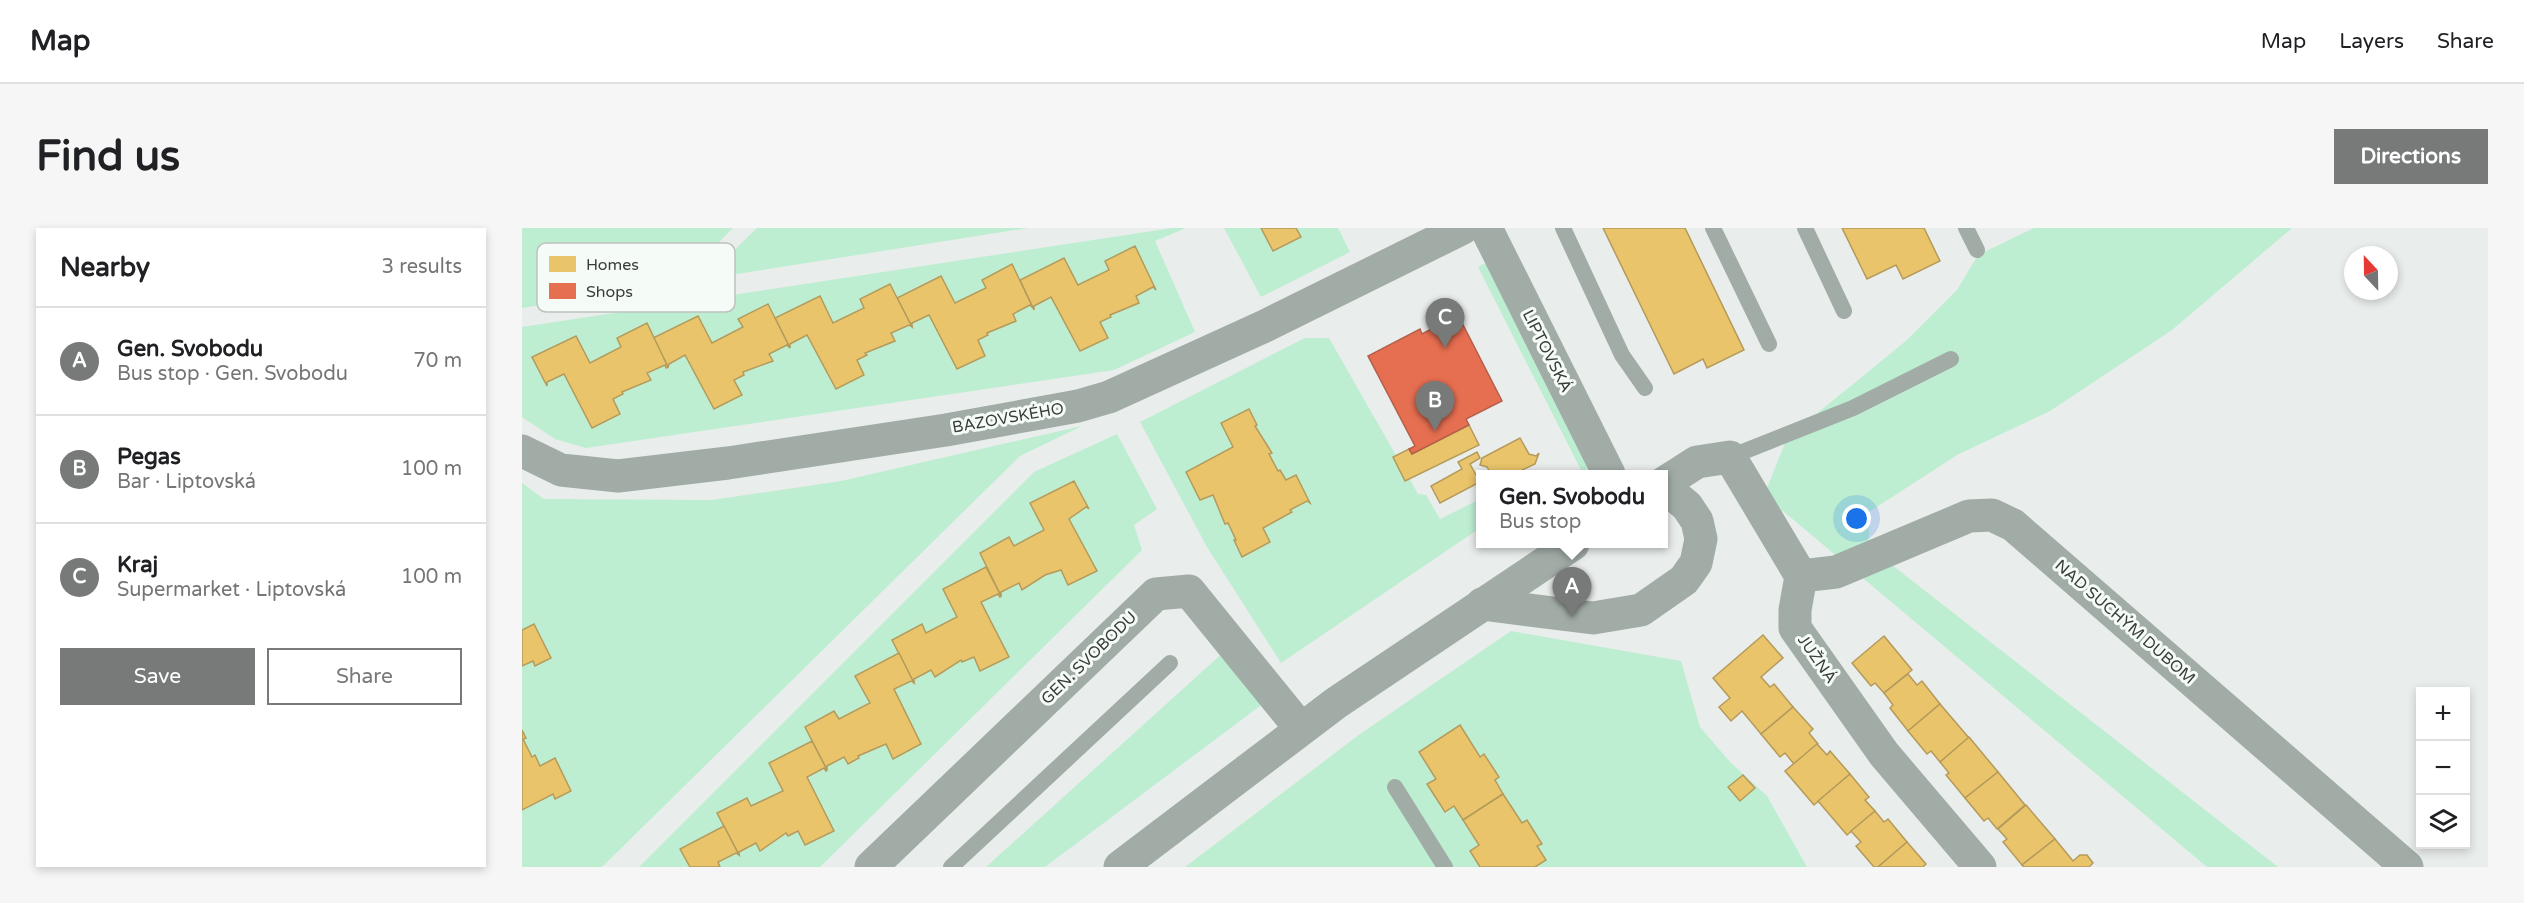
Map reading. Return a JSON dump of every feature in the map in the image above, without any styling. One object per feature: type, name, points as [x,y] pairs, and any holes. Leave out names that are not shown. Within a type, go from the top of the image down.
[{"type":"street","name":"BAZOVSKÉHO","points":[[522,451],[561,470],[591,475],[618,476],[728,464],[946,430],[1078,406],[1108,398],[1265,326],[1463,228]]},
{"type":"street","name":"LIPTOVSKÁ","points":[[1486,228],[1607,470]]},
{"type":"street","points":[[1668,482],[1697,462],[1730,457],[1801,576]]},
{"type":"street","points":[[1482,604],[1593,618],[1641,610],[1684,580],[1696,563],[1701,539],[1697,521],[1687,506],[1668,489]]},
{"type":"street","name":"NAD SUCHÝM DUBOM","points":[[1801,576],[1836,573],[1969,516],[1992,515],[2013,525],[2407,867]]},
{"type":"street","points":[[1120,867],[1301,729],[1566,548]]},
{"type":"street","name":"JUŽNÁ","points":[[1801,576],[1795,610],[1795,628],[1884,754],[1980,867]]},
{"type":"street","name":"GEN. SVOBODU","points":[[871,867],[1156,594],[1189,591],[1301,729]]},
{"type":"lane","points":[[1563,228],[1622,355],[1645,388]]},
{"type":"lane","points":[[1713,228],[1769,344]]},
{"type":"lane","points":[[1805,228],[1844,311]]},
{"type":"lane","points":[[1966,228],[1977,250]]},
{"type":"lane","points":[[1730,457],[1853,408],[1951,359]]},
{"type":"lane","points":[[951,867],[1170,663]]},
{"type":"lane","points":[[1395,787],[1445,867]]},
{"type":"green space","points":[[522,228],[733,228],[718,243],[537,243],[537,306],[522,308]]},
{"type":"green space","points":[[757,228],[1028,228],[735,274],[735,250]]},
{"type":"green space","points":[[1172,228],[1186,228],[1155,241],[1195,332],[1114,370],[586,448],[555,439],[522,417],[522,327],[620,312],[735,312],[735,295]]},
{"type":"green space","points":[[1224,228],[1338,228],[1350,252],[1261,297]]},
{"type":"green space","points":[[2034,228],[2292,228],[2172,330],[2050,411],[1957,455],[1869,512],[1869,547],[2278,867],[2207,867],[1783,511],[1770,519],[1757,513],[1787,438],[1907,340],[1957,290],[1978,255]]},
{"type":"green space","points":[[1493,259],[1590,464],[1586,470],[1581,470],[1478,267]]},
{"type":"green space","points":[[1305,338],[1329,338],[1418,494],[1426,495],[1440,519],[1476,501],[1476,531],[1281,663],[1207,547],[1140,422]]},
{"type":"green space","points":[[1082,426],[1020,456],[602,867],[522,867],[522,483],[544,499],[712,500],[841,481]]},
{"type":"green space","points":[[1117,434],[1157,509],[1134,525],[1142,550],[820,867],[639,867],[1034,472]]},
{"type":"green space","points":[[1511,631],[1681,661],[1700,727],[1730,762],[1767,796],[1807,867],[1185,867],[1360,734]]},
{"type":"green space","points":[[1226,650],[1268,700],[1045,867],[986,867]]},
{"type":"building: Homes","points":[[1261,228],[1296,228],[1301,237],[1273,251]]},
{"type":"building: Homes","points":[[1603,228],[1685,228],[1744,350],[1707,368],[1703,359],[1674,374]]},
{"type":"building: Homes","points":[[1842,228],[1924,228],[1940,261],[1903,279],[1896,265],[1867,279]]},
{"type":"building: Homes","points":[[1135,246],[1156,290],[1153,287],[1136,296],[1139,303],[1110,315],[1111,317],[1100,322],[1108,338],[1080,351],[1051,297],[1034,306],[1034,310],[1020,280],[1064,258],[1078,285],[1109,270],[1105,261]]},
{"type":"building: Homes","points":[[1012,264],[1033,308],[1030,305],[1013,314],[1016,321],[987,333],[988,335],[978,340],[985,356],[957,369],[929,315],[912,323],[912,327],[897,298],[941,276],[955,303],[986,288],[982,280]]},
{"type":"building: Homes","points":[[890,284],[912,327],[909,325],[891,333],[895,341],[865,353],[867,355],[857,360],[864,375],[836,389],[807,335],[790,344],[790,348],[775,318],[820,296],[833,323],[864,308],[860,299]]},
{"type":"building: Homes","points":[[768,304],[790,348],[787,345],[769,354],[773,361],[743,372],[744,375],[734,380],[742,395],[714,409],[685,355],[669,364],[668,367],[653,338],[698,316],[712,343],[743,327],[738,319]]},
{"type":"building: Homes","points":[[647,323],[668,367],[666,368],[665,365],[647,373],[651,380],[622,392],[623,394],[613,399],[620,414],[592,428],[564,374],[547,382],[547,386],[532,357],[576,336],[590,363],[621,347],[617,338]]},
{"type":"building: Homes","points":[[1249,409],[1257,425],[1255,426],[1272,453],[1269,454],[1278,471],[1280,470],[1286,480],[1296,475],[1310,503],[1307,501],[1290,510],[1292,512],[1263,528],[1270,542],[1242,557],[1213,495],[1200,500],[1186,472],[1233,447],[1221,423]]},
{"type":"building: Homes","points":[[1469,425],[1479,445],[1405,481],[1393,457],[1409,449],[1412,454]]},
{"type":"building: Homes","points":[[1520,438],[1529,454],[1536,456],[1539,453],[1535,464],[1522,470],[1489,470],[1480,465],[1482,458]]},
{"type":"building: Homes","points":[[1477,452],[1480,458],[1470,464],[1476,475],[1476,484],[1440,503],[1431,486],[1462,469],[1458,462]]},
{"type":"building: Homes","points":[[1074,481],[1089,509],[1086,507],[1069,519],[1097,571],[1068,585],[1061,570],[1045,575],[1022,590],[1019,583],[1001,592],[1001,596],[980,553],[1009,537],[1014,546],[1044,530],[1030,503]]},
{"type":"building: Homes","points":[[986,567],[1001,596],[998,594],[981,602],[1009,657],[980,671],[974,657],[962,662],[961,660],[935,677],[931,670],[914,679],[914,683],[892,640],[922,624],[926,633],[957,617],[943,589]]},
{"type":"building: Homes","points":[[534,624],[551,658],[535,666],[533,661],[522,666],[522,630]]},
{"type":"building: Homes","points":[[1763,635],[1783,658],[1761,677],[1770,687],[1774,684],[1793,707],[1761,734],[1742,711],[1731,721],[1719,707],[1730,698],[1713,678]]},
{"type":"building: Homes","points":[[1884,636],[1912,670],[1884,693],[1875,683],[1871,686],[1852,663]]},
{"type":"building: Homes","points":[[899,653],[914,683],[911,681],[894,689],[921,744],[893,759],[886,744],[858,756],[859,758],[848,764],[844,757],[827,766],[827,770],[805,727],[834,711],[839,719],[870,703],[855,676]]},
{"type":"building: Homes","points":[[1908,674],[1917,685],[1922,681],[1940,704],[1908,731],[1890,708],[1893,705],[1884,693]]},
{"type":"building: Homes","points":[[1940,704],[1969,738],[1940,762],[1931,751],[1927,754],[1908,731]]},
{"type":"building: Homes","points":[[1793,707],[1813,729],[1809,733],[1818,744],[1794,764],[1785,753],[1780,757],[1761,734]]},
{"type":"building: Homes","points":[[1460,725],[1480,757],[1484,754],[1499,777],[1495,780],[1503,794],[1463,820],[1454,806],[1445,812],[1427,784],[1436,779],[1419,752]]},
{"type":"building: Homes","points":[[522,730],[526,738],[523,739],[532,757],[535,755],[540,766],[555,758],[571,791],[555,799],[553,794],[522,810]]},
{"type":"building: Homes","points":[[1969,737],[1998,772],[1965,798],[1946,775],[1949,773],[1940,762]]},
{"type":"building: Homes","points":[[812,741],[827,770],[824,768],[807,777],[834,831],[805,845],[798,831],[788,836],[786,833],[760,851],[756,843],[739,852],[739,855],[717,813],[747,798],[751,806],[783,791],[769,763]]},
{"type":"building: Homes","points":[[1817,744],[1827,755],[1830,751],[1850,774],[1814,805],[1785,771]]},
{"type":"building: Homes","points":[[1998,772],[2025,805],[1997,829],[1988,818],[1984,821],[1965,798]]},
{"type":"building: Homes","points":[[1850,774],[1869,797],[1865,800],[1875,811],[1847,835],[1818,801]]},
{"type":"building: Homes","points":[[1743,775],[1755,788],[1740,801],[1728,787]]},
{"type":"building: Homes","points":[[1503,794],[1522,823],[1527,820],[1542,844],[1537,846],[1546,860],[1535,867],[1480,867],[1470,851],[1479,845],[1463,820]]},
{"type":"building: Homes","points":[[2026,805],[2055,839],[2022,865],[2003,842],[2007,839],[1998,829]]},
{"type":"building: Homes","points":[[1875,811],[1884,822],[1888,819],[1907,842],[1878,867],[1874,867],[1856,846],[1861,842],[1851,831]]},
{"type":"building: Homes","points":[[724,826],[739,855],[736,853],[718,862],[720,867],[690,867],[680,849]]},
{"type":"building: Homes","points":[[2055,839],[2073,861],[2080,855],[2087,855],[2093,863],[2089,867],[2024,867],[2022,865]]},
{"type":"building: Homes","points":[[1907,842],[1926,864],[1923,867],[1878,867]]},
{"type":"building: Shops","points":[[1458,315],[1502,401],[1466,419],[1469,425],[1412,454],[1409,449],[1415,446],[1368,356],[1420,329],[1422,334]]},
{"type":"place","name":"Kraj","points":[[1445,348]]},
{"type":"place","name":"Pegas","points":[[1435,431]]},
{"type":"place","name":"Gen. Svobodu","points":[[1572,617]]}]
